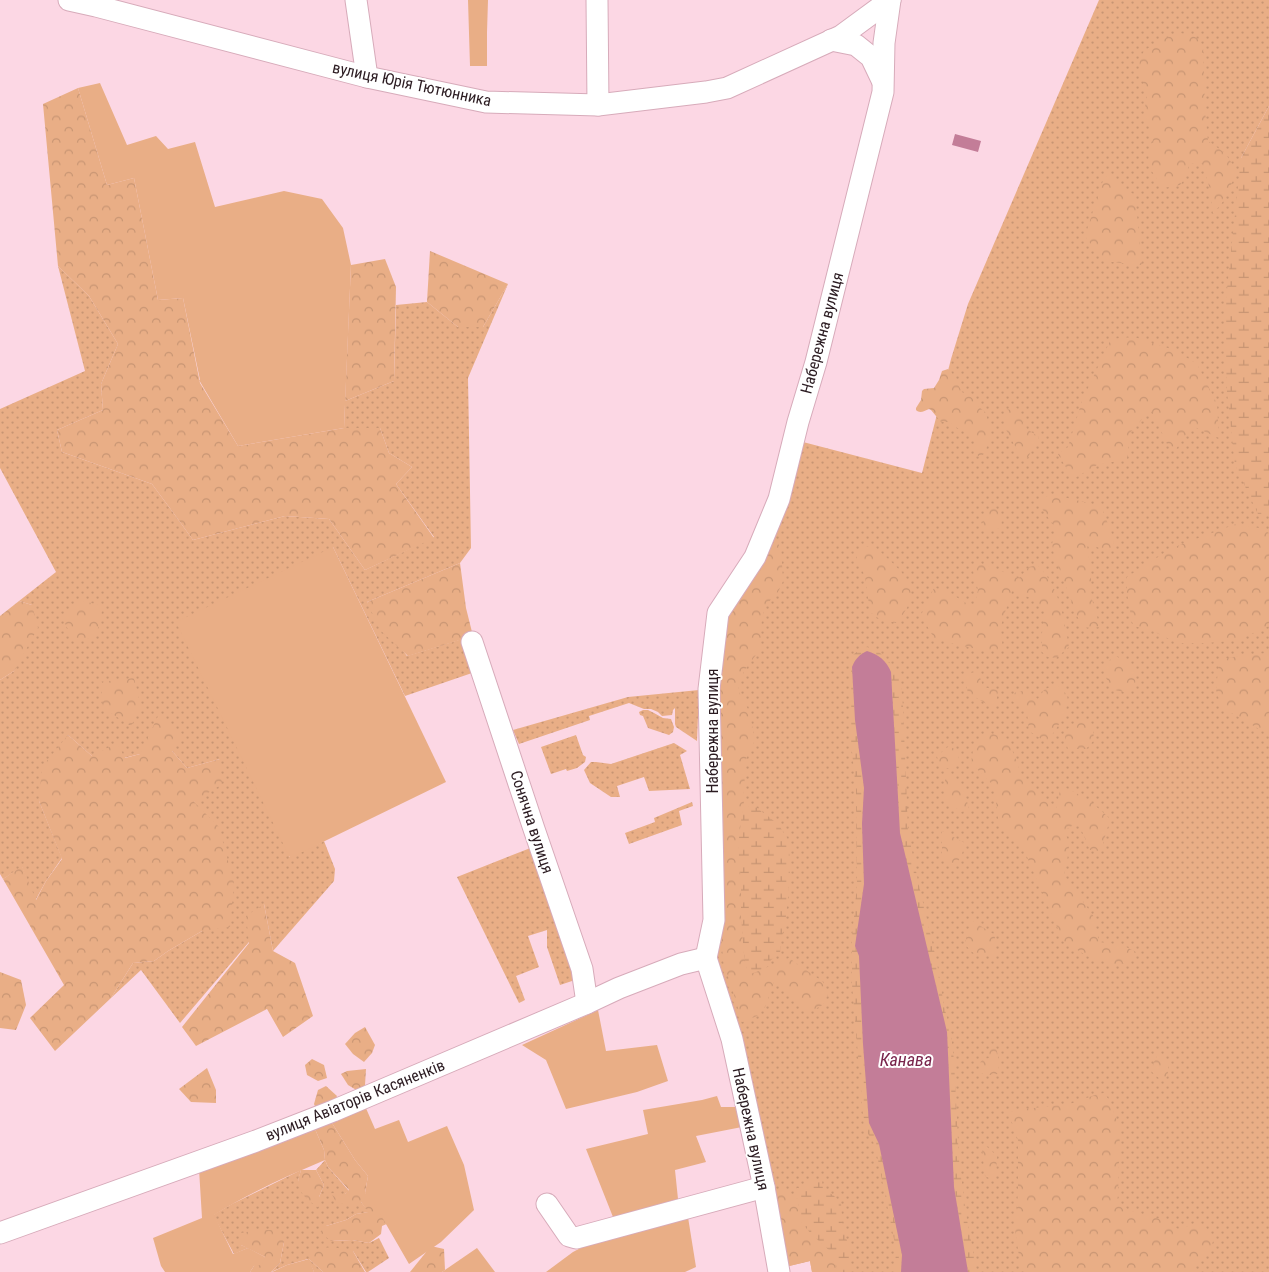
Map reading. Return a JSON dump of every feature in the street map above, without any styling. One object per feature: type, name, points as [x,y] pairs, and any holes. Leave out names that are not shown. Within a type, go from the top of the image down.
[{"type":"street","name":"вулиця Юрія Тютюнника","points":[[69,0],[367,77],[486,102],[598,106],[727,88],[841,36],[890,0]]},
{"type":"street","points":[[356,0],[367,77]]},
{"type":"street","points":[[597,0],[598,106]]},
{"type":"street","name":"Набережна вулиця","points":[[779,1272],[764,1187],[732,1039],[706,958],[714,920],[709,689],[718,613],[755,557],[779,499],[798,422],[816,362],[883,92],[884,43],[890,0]]},
{"type":"street","points":[[831,40],[856,45],[871,57],[884,83]]},
{"type":"street","name":"Сонячна вулиця","points":[[472,642],[582,969],[587,1003]]},
{"type":"street","name":"вулиця Авіаторів Касяненків","points":[[0,1233],[256,1141],[333,1111],[619,988],[681,964],[706,958]]},
{"type":"street","points":[[546,1204],[569,1236],[576,1238],[764,1187]]},
{"type":"green space","points":[[468,0],[488,0],[487,66],[470,66]]},
{"type":"green space","points":[[1099,0],[1269,0],[1269,106],[1241,158],[1258,513],[1269,514],[1269,1272],[812,1272],[810,1261],[785,1267],[716,952],[713,691],[803,442],[922,473],[951,359],[968,304]]},
{"type":"green space","points":[[1179,33],[1193,36],[1203,46],[1208,141],[1225,153],[1237,171],[1225,199],[1213,214],[1210,189],[1202,163],[1189,164],[1186,177],[1180,185],[1163,188],[1147,164],[1153,139],[1144,112],[1147,97],[1139,68],[1140,57],[1145,50]]},
{"type":"green space","points":[[100,83],[127,145],[156,136],[168,149],[195,142],[215,207],[284,191],[322,199],[343,228],[351,265],[344,428],[238,446],[199,380],[183,298],[158,300],[134,178],[107,185],[78,88]]},
{"type":"green space","points":[[78,88],[107,185],[134,178],[158,300],[183,298],[200,383],[238,446],[344,428],[380,428],[389,453],[412,467],[396,484],[434,538],[365,570],[329,519],[285,516],[193,540],[152,484],[62,452],[57,430],[103,410],[101,384],[118,344],[89,296],[58,266],[43,104]]},
{"type":"green space","points":[[1269,106],[1269,514],[1258,514],[1235,465],[1227,392],[1224,318],[1241,158]]},
{"type":"green space","points":[[1108,174],[1114,177],[1118,185],[1135,195],[1142,265],[1103,261],[1085,236],[1102,183]]},
{"type":"green space","points":[[430,251],[508,284],[483,327],[458,327],[427,302]]},
{"type":"green space","points":[[385,259],[396,287],[394,381],[345,401],[351,265]]},
{"type":"green space","points":[[58,266],[89,296],[118,344],[101,384],[103,410],[57,430],[62,452],[152,484],[193,540],[285,516],[329,519],[365,570],[434,537],[396,484],[412,467],[389,453],[380,428],[344,428],[345,401],[394,381],[396,305],[427,302],[458,327],[483,327],[508,284],[468,378],[471,548],[460,563],[367,602],[407,656],[462,639],[472,673],[405,696],[333,547],[289,857],[324,841],[335,869],[334,881],[273,951],[264,904],[249,942],[180,1023],[141,970],[111,998],[133,963],[154,961],[202,931],[194,802],[220,759],[187,768],[172,751],[140,754],[124,758],[92,756],[68,735],[39,801],[62,858],[35,901],[22,867],[3,879],[0,874],[0,680],[14,671],[32,605],[19,601],[56,572],[0,468],[0,409],[85,371]]},
{"type":"green space","points":[[1134,337],[1174,350],[1197,364],[1217,404],[1219,438],[1192,426],[1176,449],[1167,444],[1151,409],[1130,433],[1127,459],[1097,465],[1073,479],[1058,454],[1068,447],[1082,401],[1111,339]]},
{"type":"green space","points":[[948,369],[962,392],[975,399],[979,407],[986,413],[991,436],[986,450],[981,457],[977,453],[974,435],[960,430],[949,422],[941,422],[929,409],[921,412],[916,410],[921,400],[922,391],[934,388],[942,371]]},
{"type":"green space","points":[[1017,408],[1027,429],[1039,437],[1027,459],[1021,457],[1004,426],[1006,410]]},
{"type":"green space","points":[[1050,494],[1101,506],[1113,537],[1114,543],[1111,548],[1105,551],[1091,544],[1087,545],[1091,571],[1091,596],[1099,627],[1083,627],[1076,614],[1054,554],[1052,544],[1056,529],[1041,507],[1040,502]]},
{"type":"green space","points":[[992,503],[1002,516],[1001,528],[986,532],[980,528]]},
{"type":"green space","points":[[1236,524],[1259,528],[1269,533],[1269,626],[1238,640],[1177,643],[1153,631],[1134,626],[1127,593],[1127,577],[1172,548]]},
{"type":"green space","points":[[776,542],[781,547],[783,581],[778,592],[765,606],[761,625],[761,648],[744,671],[738,690],[749,711],[755,740],[746,759],[742,820],[738,846],[744,955],[748,975],[789,958],[823,982],[828,994],[823,1005],[809,1012],[774,982],[765,1007],[757,1016],[742,1022],[723,961],[715,830],[719,628],[768,545]]},
{"type":"green space","points":[[874,546],[902,572],[911,590],[906,610],[896,623],[878,618],[870,612],[865,576],[857,560],[857,554],[863,547]]},
{"type":"green space","points":[[333,547],[446,782],[290,858],[176,622]]},
{"type":"green space","points":[[460,563],[466,608],[473,636],[408,656],[380,630],[367,602]]},
{"type":"green space","points":[[980,563],[1019,578],[1029,567],[1037,565],[1051,582],[1055,592],[1069,647],[1056,658],[1048,657],[1042,652],[1045,610],[1035,600],[1012,590],[1001,629],[1002,649],[978,649],[934,638],[921,615],[934,588],[945,590],[974,608],[978,590],[972,567]]},
{"type":"green space","points":[[79,600],[103,606],[96,637],[74,642],[63,619]]},
{"type":"green space","points":[[19,601],[32,605],[38,628],[14,671],[0,680],[0,616]]},
{"type":"green space","points":[[867,647],[879,652],[893,666],[900,677],[908,831],[951,1034],[959,1160],[967,1220],[977,1272],[968,1272],[954,1187],[947,1032],[900,833],[891,672],[862,653],[852,667],[855,720],[864,788],[862,824],[864,884],[855,946],[859,956],[869,1123],[879,1144],[902,1255],[901,1272],[895,1272],[896,1249],[875,1145],[864,1127],[852,984],[852,938],[857,884],[856,790],[851,742],[849,664],[856,652]]},
{"type":"green space","points":[[1269,654],[1269,732],[1262,731],[1222,708],[1216,690],[1219,660]]},
{"type":"green space","points":[[1116,656],[1130,665],[1136,675],[1135,685],[1124,692],[1110,689],[1102,665]]},
{"type":"green space","points":[[978,671],[983,687],[998,690],[996,705],[990,706],[968,693],[964,675]]},
{"type":"green space","points":[[134,678],[141,707],[131,726],[103,708],[101,682]]},
{"type":"green space","points":[[1056,684],[1065,693],[1068,701],[1062,720],[1047,741],[1029,731],[1027,712],[1011,700],[1011,697],[1015,693],[1024,691],[1038,699],[1044,690]]},
{"type":"green space","points":[[699,690],[697,741],[676,727],[675,708],[672,715],[662,716],[651,709],[644,709],[629,703],[589,716],[590,720],[519,744],[513,730],[628,697]]},
{"type":"green space","points":[[648,710],[663,718],[671,719],[674,727],[673,732],[669,735],[648,728],[643,716],[639,712]]},
{"type":"green space","points":[[159,714],[183,735],[172,751],[187,768],[220,759],[222,784],[194,802],[219,827],[234,883],[230,927],[202,931],[154,961],[133,963],[111,998],[55,1051],[30,1018],[64,985],[3,879],[22,866],[36,900],[46,881],[62,859],[39,801],[42,767],[68,735],[92,756],[117,743],[125,758],[140,754]]},
{"type":"green space","points":[[1077,721],[1091,723],[1094,740],[1086,749],[1068,749],[1065,737],[1066,730]]},
{"type":"green space","points":[[990,733],[1008,739],[1022,776],[1042,798],[1056,809],[1061,786],[1087,800],[1110,819],[1101,851],[1090,850],[1078,822],[1064,831],[1069,842],[1064,875],[1094,917],[1099,942],[1122,945],[1138,953],[1127,963],[1112,964],[1087,956],[1063,941],[1022,845],[999,826],[994,786],[971,763],[974,744]]},
{"type":"green space","points":[[576,735],[583,755],[586,757],[585,762],[577,768],[551,774],[541,747]]},
{"type":"green space","points":[[674,743],[687,751],[680,755],[690,789],[649,791],[644,777],[617,786],[620,797],[611,797],[590,783],[584,770],[591,762],[611,764]]},
{"type":"green space","points":[[949,746],[958,751],[959,761],[953,769],[939,767],[937,756]]},
{"type":"green space","points":[[945,772],[962,787],[969,809],[961,812],[945,799]]},
{"type":"green space","points":[[692,802],[693,806],[679,811],[682,825],[629,844],[625,833],[655,822],[654,818]]},
{"type":"green space","points":[[743,805],[757,808],[778,824],[789,841],[790,867],[788,898],[780,954],[771,960],[766,968],[748,975],[744,955],[738,846]]},
{"type":"green space","points":[[942,831],[965,843],[955,867],[942,860]]},
{"type":"green space","points":[[533,847],[578,979],[560,985],[547,947],[547,930],[528,936],[539,967],[516,976],[525,1000],[519,1003],[457,877]]},
{"type":"green space","points":[[264,904],[273,951],[295,963],[313,1016],[283,1037],[267,1009],[196,1046],[182,1027],[249,943],[246,916]]},
{"type":"green space","points":[[971,920],[995,935],[994,954],[974,953],[965,943]]},
{"type":"green space","points":[[0,972],[21,980],[26,1005],[16,1030],[0,1028]]},
{"type":"green space","points":[[598,1010],[606,1051],[657,1045],[668,1081],[637,1092],[566,1109],[546,1060],[522,1045]]},
{"type":"green space","points":[[365,1027],[375,1045],[372,1053],[364,1062],[353,1054],[345,1044],[355,1033]]},
{"type":"green space","points":[[995,1044],[999,1066],[998,1074],[979,1073],[980,1062],[989,1058],[989,1046]]},
{"type":"green space","points":[[1157,1056],[1164,1056],[1167,1061],[1167,1077],[1160,1079],[1152,1072]]},
{"type":"green space","points":[[312,1059],[324,1065],[327,1078],[318,1081],[307,1075],[305,1065]]},
{"type":"green space","points":[[207,1068],[216,1090],[216,1103],[191,1102],[179,1089]]},
{"type":"green space","points":[[366,1069],[365,1085],[358,1091],[348,1085],[341,1074],[347,1071]]},
{"type":"green space","points":[[326,1086],[337,1096],[332,1106],[318,1113],[314,1104],[318,1090]]},
{"type":"green space","points":[[1104,1093],[1109,1100],[1120,1128],[1117,1202],[1127,1209],[1164,1221],[1180,1230],[1194,1223],[1204,1226],[1213,1241],[1208,1251],[1193,1267],[1194,1272],[1027,1272],[1023,1269],[1020,1263],[1015,1229],[1018,1193],[1018,1140],[1010,1112],[1070,1104]]},
{"type":"green space","points":[[717,1096],[721,1107],[737,1107],[742,1127],[696,1136],[706,1162],[675,1170],[678,1199],[613,1217],[586,1149],[648,1134],[643,1110]]},
{"type":"green space","points":[[365,1106],[375,1129],[399,1120],[408,1142],[447,1126],[464,1165],[474,1210],[441,1242],[409,1264],[375,1205],[365,1193],[368,1176],[355,1160],[332,1123]]},
{"type":"green space","points":[[332,1123],[355,1160],[368,1176],[365,1193],[414,1212],[382,1226],[381,1234],[369,1243],[352,1240],[331,1241],[320,1232],[326,1226],[346,1220],[356,1214],[368,1212],[361,1202],[350,1206],[336,1202],[331,1193],[345,1194],[349,1190],[328,1167],[324,1150],[315,1129]]},
{"type":"green space","points":[[315,1129],[324,1150],[325,1160],[268,1185],[214,1215],[233,1254],[248,1248],[265,1257],[262,1265],[254,1266],[250,1272],[165,1272],[161,1266],[153,1238],[202,1218],[199,1169]]},
{"type":"green space","points":[[985,1145],[997,1156],[996,1173],[989,1178],[985,1176],[982,1148]]},
{"type":"green space","points":[[325,1160],[328,1167],[349,1191],[345,1194],[361,1202],[369,1212],[356,1214],[346,1220],[326,1226],[332,1241],[352,1240],[369,1243],[379,1238],[389,1258],[368,1272],[366,1272],[353,1251],[309,1259],[323,1272],[314,1272],[308,1259],[271,1272],[280,1263],[284,1242],[241,1245],[248,1248],[234,1254],[213,1215],[301,1170],[298,1181],[319,1197],[324,1185],[316,1170]]},
{"type":"green space","points":[[301,1170],[316,1170],[324,1185],[319,1197],[319,1208],[308,1200],[300,1190],[298,1182]]},
{"type":"green space","points":[[822,1180],[823,1190],[833,1195],[841,1203],[842,1221],[851,1251],[851,1272],[838,1272],[829,1250],[811,1234],[798,1218],[799,1200],[793,1196],[798,1186],[811,1181]]},
{"type":"green space","points":[[783,1189],[799,1200],[811,1234],[829,1250],[838,1272],[812,1272],[810,1261],[785,1267],[770,1199]]},
{"type":"green space","points":[[687,1211],[696,1267],[685,1272],[546,1272],[573,1252],[594,1241]]},
{"type":"green space","points":[[257,1230],[277,1230],[284,1242],[280,1263],[271,1272],[250,1272],[265,1257],[241,1245],[241,1233]]},
{"type":"green space","points":[[431,1246],[444,1249],[445,1270],[442,1272],[410,1272]]},
{"type":"green space","points":[[332,1247],[353,1251],[365,1272],[323,1272],[309,1259],[310,1250]]},
{"type":"green space","points":[[477,1248],[495,1272],[442,1272]]},
{"type":"green space","points":[[309,1259],[314,1272],[272,1272],[287,1265]]},
{"type":"water","points":[[955,134],[981,141],[978,152],[952,145]]},
{"type":"water","name":"Канава","points":[[867,651],[882,659],[891,672],[900,833],[947,1032],[954,1187],[968,1272],[901,1272],[902,1255],[879,1144],[869,1123],[859,956],[855,946],[864,884],[862,824],[864,788],[855,720],[852,667],[858,657]]}]
